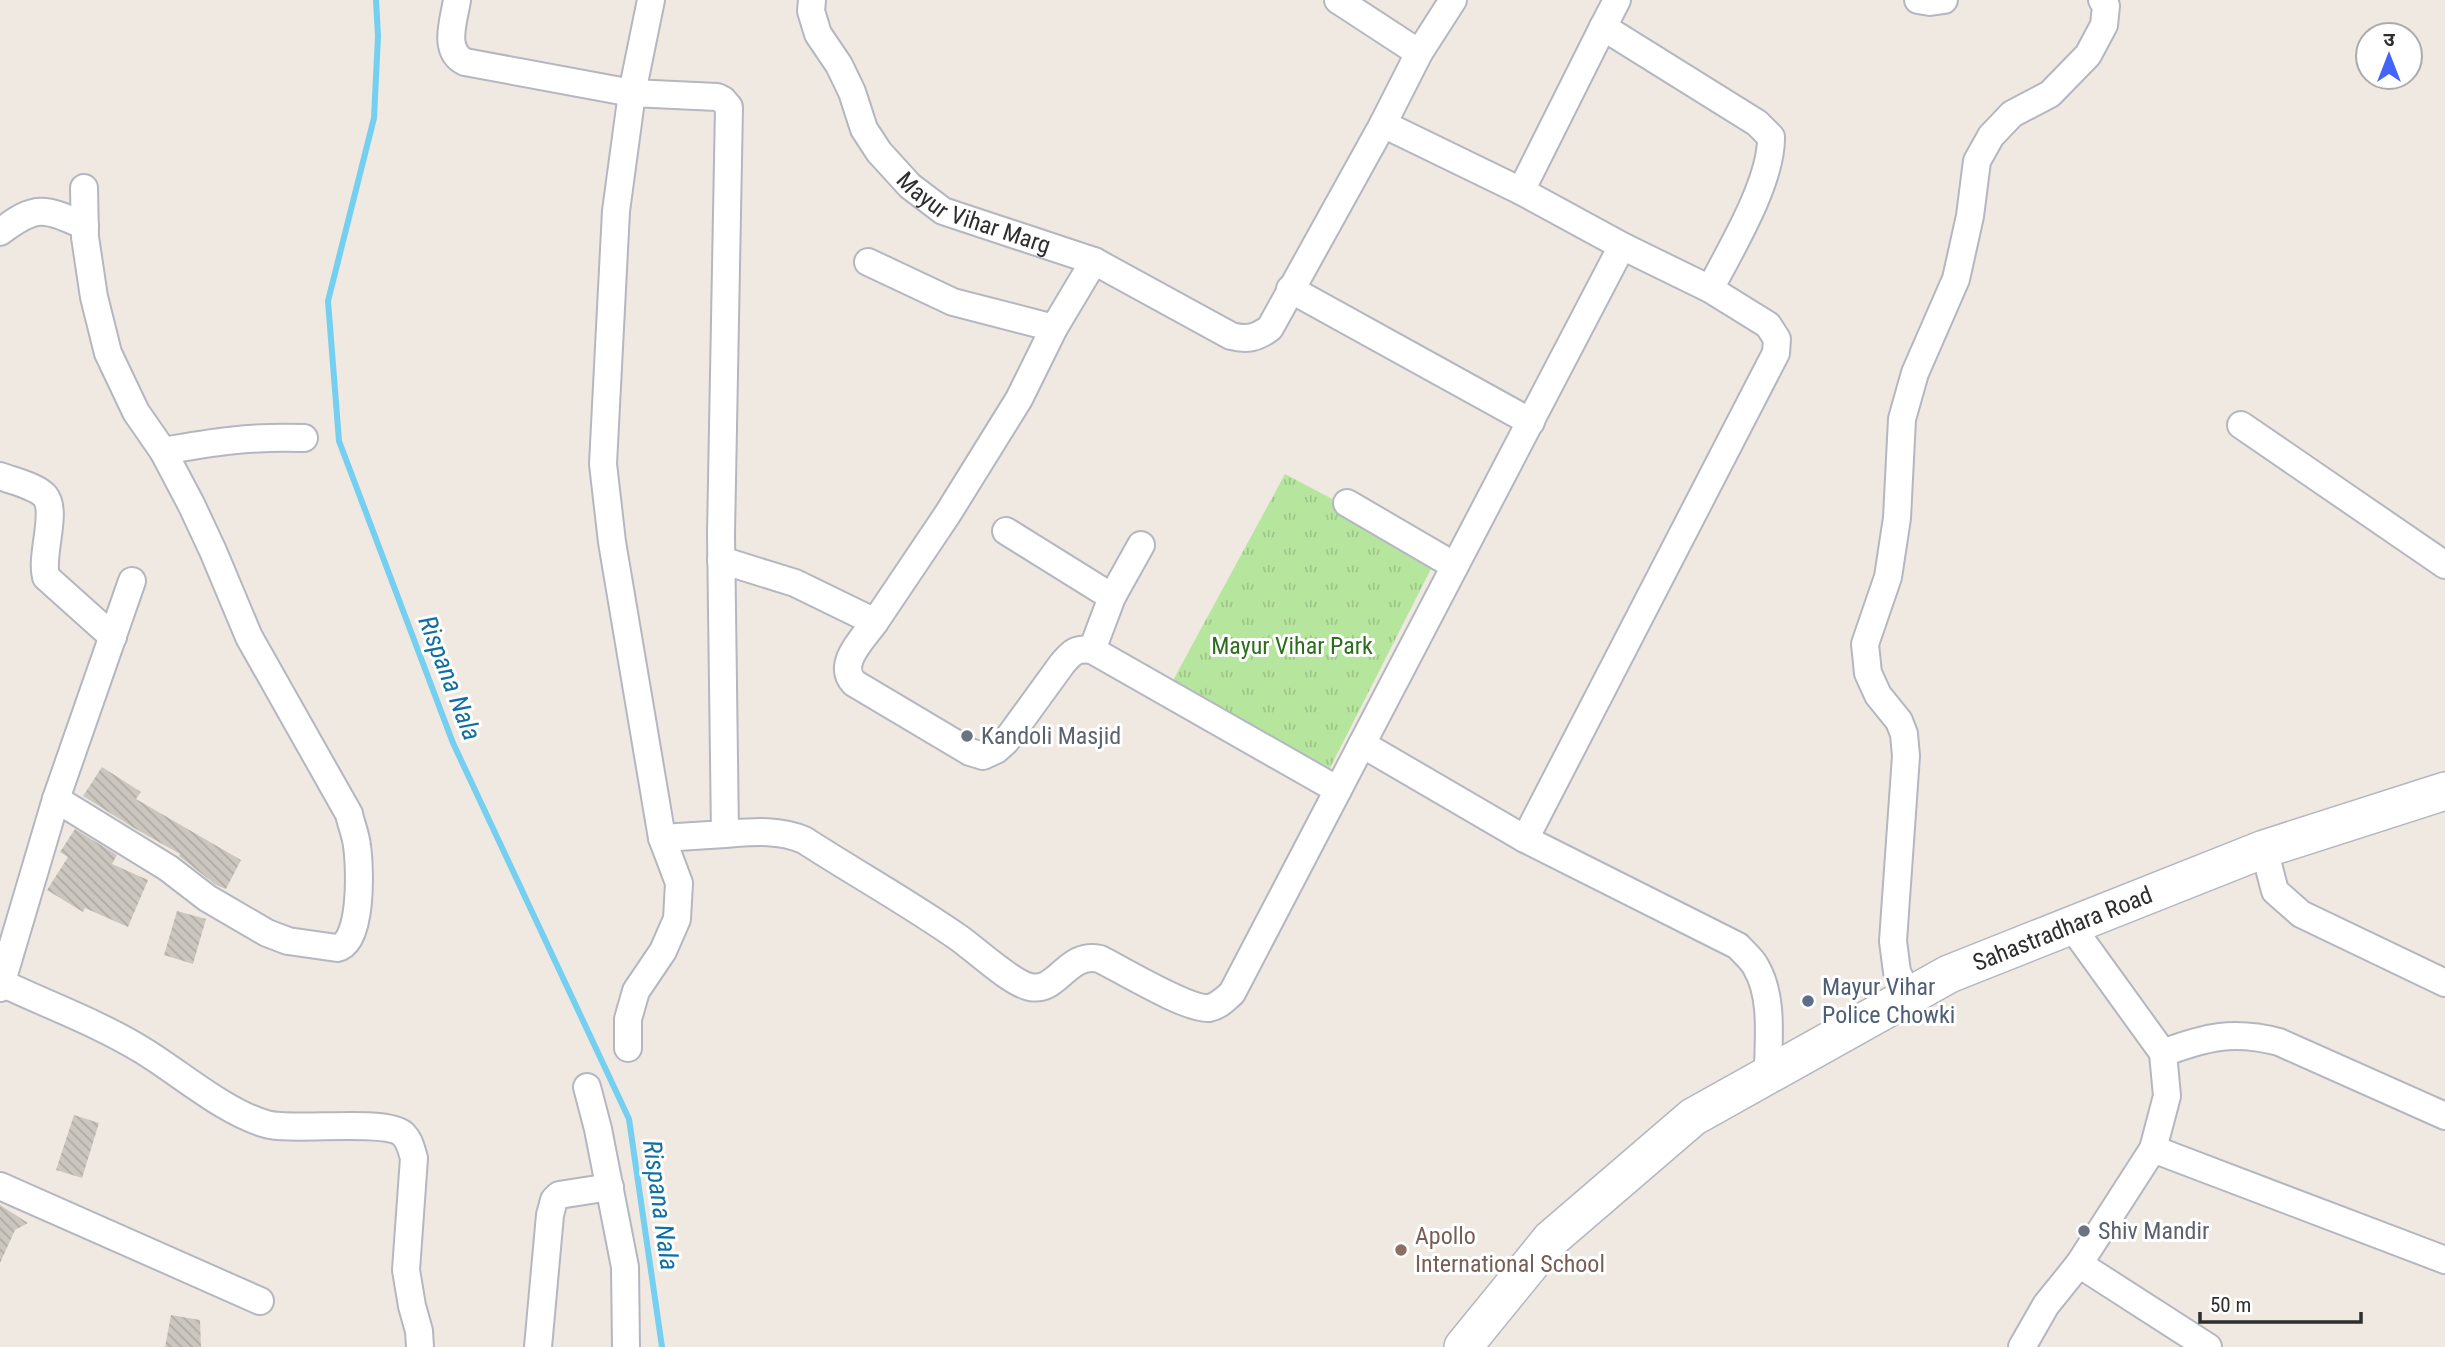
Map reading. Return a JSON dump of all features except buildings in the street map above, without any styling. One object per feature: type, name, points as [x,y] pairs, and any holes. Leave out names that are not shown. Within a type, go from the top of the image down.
[{"type":"main road","name":"Sahastradhara Road","points":[[1463,1347],[1550,1239],[1693,1117],[1949,974],[2264,849],[2439,798]]},
{"type":"street","points":[[457,0],[451,42],[459,59],[465,62],[632,93],[717,97],[729,107],[721,561],[725,834]]},
{"type":"street","points":[[628,1048],[628,1019],[636,991],[663,951],[677,919],[679,883],[662,838],[612,542],[603,464],[616,211],[632,93],[651,0]]},
{"type":"street","name":"Mayur Vihar Marg","points":[[812,0],[811,11],[818,34],[852,92],[864,129],[879,152],[910,186],[943,211],[1094,261],[1231,336],[1245,340],[1261,335],[1270,328],[1290,289]]},
{"type":"street","points":[[1338,0],[1419,53]]},
{"type":"street","points":[[1453,0],[1419,53],[1383,124],[1290,289],[1531,422]]},
{"type":"street","points":[[1521,191],[1617,0]]},
{"type":"street","points":[[1918,0],[1944,0]]},
{"type":"street","points":[[1909,997],[1898,972],[1893,941],[1906,755],[1904,734],[1899,721],[1878,695],[1868,673],[1865,644],[1888,577],[1897,519],[1902,419],[1915,373],[1956,279],[1970,216],[1977,160],[1991,136],[2012,114],[2050,94],[2088,55],[2104,25],[2106,6],[2102,0]]},
{"type":"street","points":[[1604,27],[1758,123],[1772,136],[1772,155],[1755,197],[1710,289]]},
{"type":"street","points":[[1383,124],[1521,191],[1622,246],[1710,289],[1768,325],[1777,339],[1776,353],[1525,839]]},
{"type":"street","points":[[56,799],[168,868],[207,898],[267,933],[288,941],[337,948],[349,941],[354,927],[359,888],[357,844],[349,814],[249,637],[213,551],[163,451],[136,412],[108,353],[94,297],[85,226],[84,188]]},
{"type":"street","points":[[0,232],[19,218],[38,210],[85,226]]},
{"type":"street","points":[[662,838],[764,832],[790,834],[804,840],[957,937],[1017,981],[1030,987],[1047,986],[1076,961],[1091,956],[1100,958],[1192,1006],[1209,1008],[1220,1004],[1232,993],[1622,246]]},
{"type":"street","points":[[1094,261],[1054,328],[1019,399],[947,515],[846,664],[848,676],[854,683],[958,745],[983,756],[1006,741],[1070,654],[1076,650],[1092,650],[1338,790]]},
{"type":"street","points":[[868,262],[953,302],[1054,328]]},
{"type":"street","points":[[2241,425],[2445,565]]},
{"type":"street","points":[[163,451],[225,440],[304,438]]},
{"type":"street","points":[[0,477],[38,491],[45,497],[49,514],[43,565],[46,577],[113,637]]},
{"type":"street","points":[[1348,503],[1455,566]]},
{"type":"street","points":[[1006,531],[1112,597]]},
{"type":"street","points":[[1092,650],[1112,597],[1141,545]]},
{"type":"street","points":[[721,561],[795,583],[875,622]]},
{"type":"street","points":[[132,580],[56,799],[1,986],[141,1049],[247,1118],[270,1125],[331,1125],[401,1132],[409,1141],[414,1158],[406,1270],[419,1331],[419,1347]]},
{"type":"street","points":[[1362,744],[1525,839],[1738,946],[1755,964],[1763,981],[1768,1012],[1768,1075]]},
{"type":"street","points":[[2264,849],[2275,891],[2301,914],[2445,983]]},
{"type":"street","points":[[2022,1347],[2046,1305],[2079,1264],[2154,1149],[2167,1096],[2163,1053],[2072,927]]},
{"type":"street","points":[[2163,1053],[2201,1039],[2229,1035],[2255,1036],[2278,1042],[2445,1116]]},
{"type":"street","points":[[587,1087],[625,1267],[626,1347]]},
{"type":"street","points":[[2154,1149],[2445,1260]]},
{"type":"street","points":[[0,1186],[260,1301]]},
{"type":"street","points":[[538,1347],[550,1215],[554,1200],[559,1195],[610,1187]]},
{"type":"street","points":[[2079,1264],[2208,1347]]},
{"type":"green space","name":"Mayur Vihar Park","points":[[1285,474],[1438,555],[1330,768],[1170,686]]},
{"type":"waterway","name":"Rispana Nala","points":[[376,0],[378,36],[374,118],[328,301],[339,441],[453,743],[629,1119],[662,1347]]},
{"type":"place","name":"Kandoli Masjid","points":[[967,736]]},
{"type":"place","name":"Mayur Vihar Police Chowki","points":[[1808,1001]]},
{"type":"place","name":"Shiv Mandir","points":[[2084,1231]]},
{"type":"place","name":"Apollo International School","points":[[1401,1250]]}]
